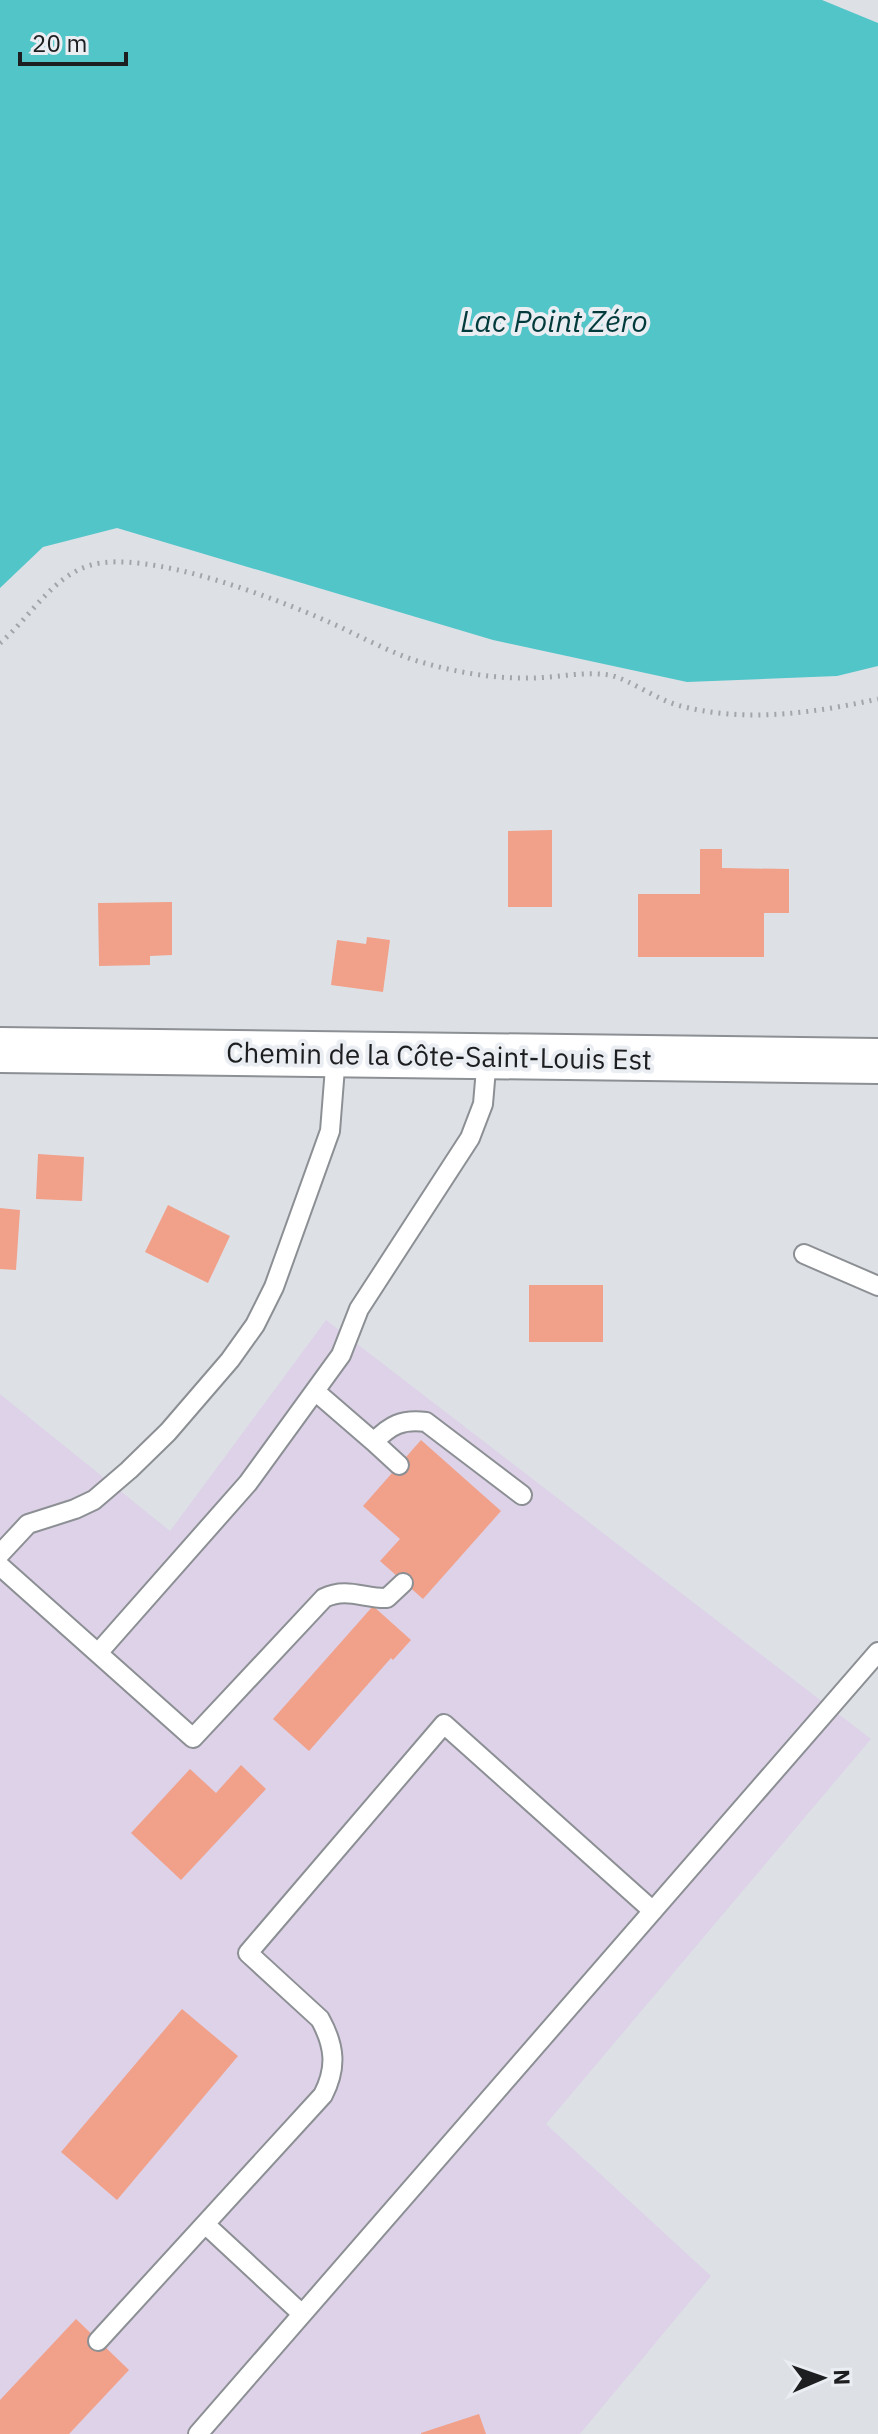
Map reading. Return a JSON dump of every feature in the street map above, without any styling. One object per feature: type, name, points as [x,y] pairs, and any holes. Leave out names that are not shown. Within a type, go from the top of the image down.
[{"type":"street","name":"Chemin de la Côte-Saint-Louis Est","points":[[0,1050],[878,1061]]},
{"type":"lane","points":[[0,1554],[28,1524],[94,1500],[129,1470],[168,1432],[230,1360],[255,1325],[274,1287],[330,1131],[336,1055]]},
{"type":"lane","points":[[98,1653],[248,1483],[341,1355],[359,1309],[470,1138],[483,1104],[487,1057]]},
{"type":"lane","points":[[804,1254],[878,1286]]},
{"type":"lane","points":[[315,1391],[399,1465]]},
{"type":"lane","points":[[374,1442],[395,1423],[426,1422],[522,1495]]},
{"type":"lane","points":[[0,1566],[193,1738],[324,1598],[335,1592],[358,1592],[375,1598],[387,1598],[403,1583]]},
{"type":"lane","points":[[198,2434],[878,1652]]},
{"type":"lane","points":[[98,2341],[323,2095],[331,2079],[332,2048],[320,2019],[248,1953],[444,1724],[653,1911]]},
{"type":"lane","points":[[205,2224],[302,2314]]},
{"type":"path","points":[[0,643],[57,585],[78,570],[104,563],[131,563],[187,574],[253,593],[328,621],[410,659],[445,669],[515,678],[608,675],[679,706],[742,715],[818,711],[878,699]]},
{"type":"shaded area","points":[[326,1320],[871,1739],[546,2124],[711,2276],[580,2434],[0,2434],[0,1394],[170,1531]]},
{"type":"water","name":"Lac Point Zéro","points":[[0,0],[822,0],[878,23],[878,666],[837,676],[687,682],[493,640],[117,528],[43,547],[0,588]]},
{"type":"building","points":[[552,830],[552,907],[508,907],[508,831]]},
{"type":"building","points":[[700,849],[722,849],[722,868],[789,869],[789,913],[764,913],[764,957],[638,957],[638,894],[700,894]]},
{"type":"building","points":[[172,902],[172,955],[150,956],[150,965],[99,966],[98,903]]},
{"type":"building","points":[[367,937],[390,940],[383,992],[331,985],[337,940],[366,944]]},
{"type":"building","points":[[38,1154],[84,1157],[82,1201],[36,1199]]},
{"type":"building","points":[[168,1205],[230,1236],[208,1283],[145,1252]]},
{"type":"building","points":[[0,1208],[20,1210],[16,1270],[0,1269]]},
{"type":"building","points":[[529,1285],[603,1285],[603,1342],[529,1342]]},
{"type":"building","points":[[421,1440],[501,1511],[423,1599],[380,1561],[400,1539],[363,1506]]},
{"type":"building","points":[[373,1606],[411,1640],[393,1660],[391,1658],[309,1751],[273,1719]]},
{"type":"building","points":[[241,1765],[266,1789],[181,1880],[131,1833],[190,1769],[216,1793]]},
{"type":"building","points":[[182,2009],[238,2056],[117,2200],[61,2152]]},
{"type":"building","points":[[76,2319],[129,2370],[69,2434],[0,2434],[0,2400]]},
{"type":"building","points":[[479,2414],[486,2434],[421,2434],[421,2433]]}]
